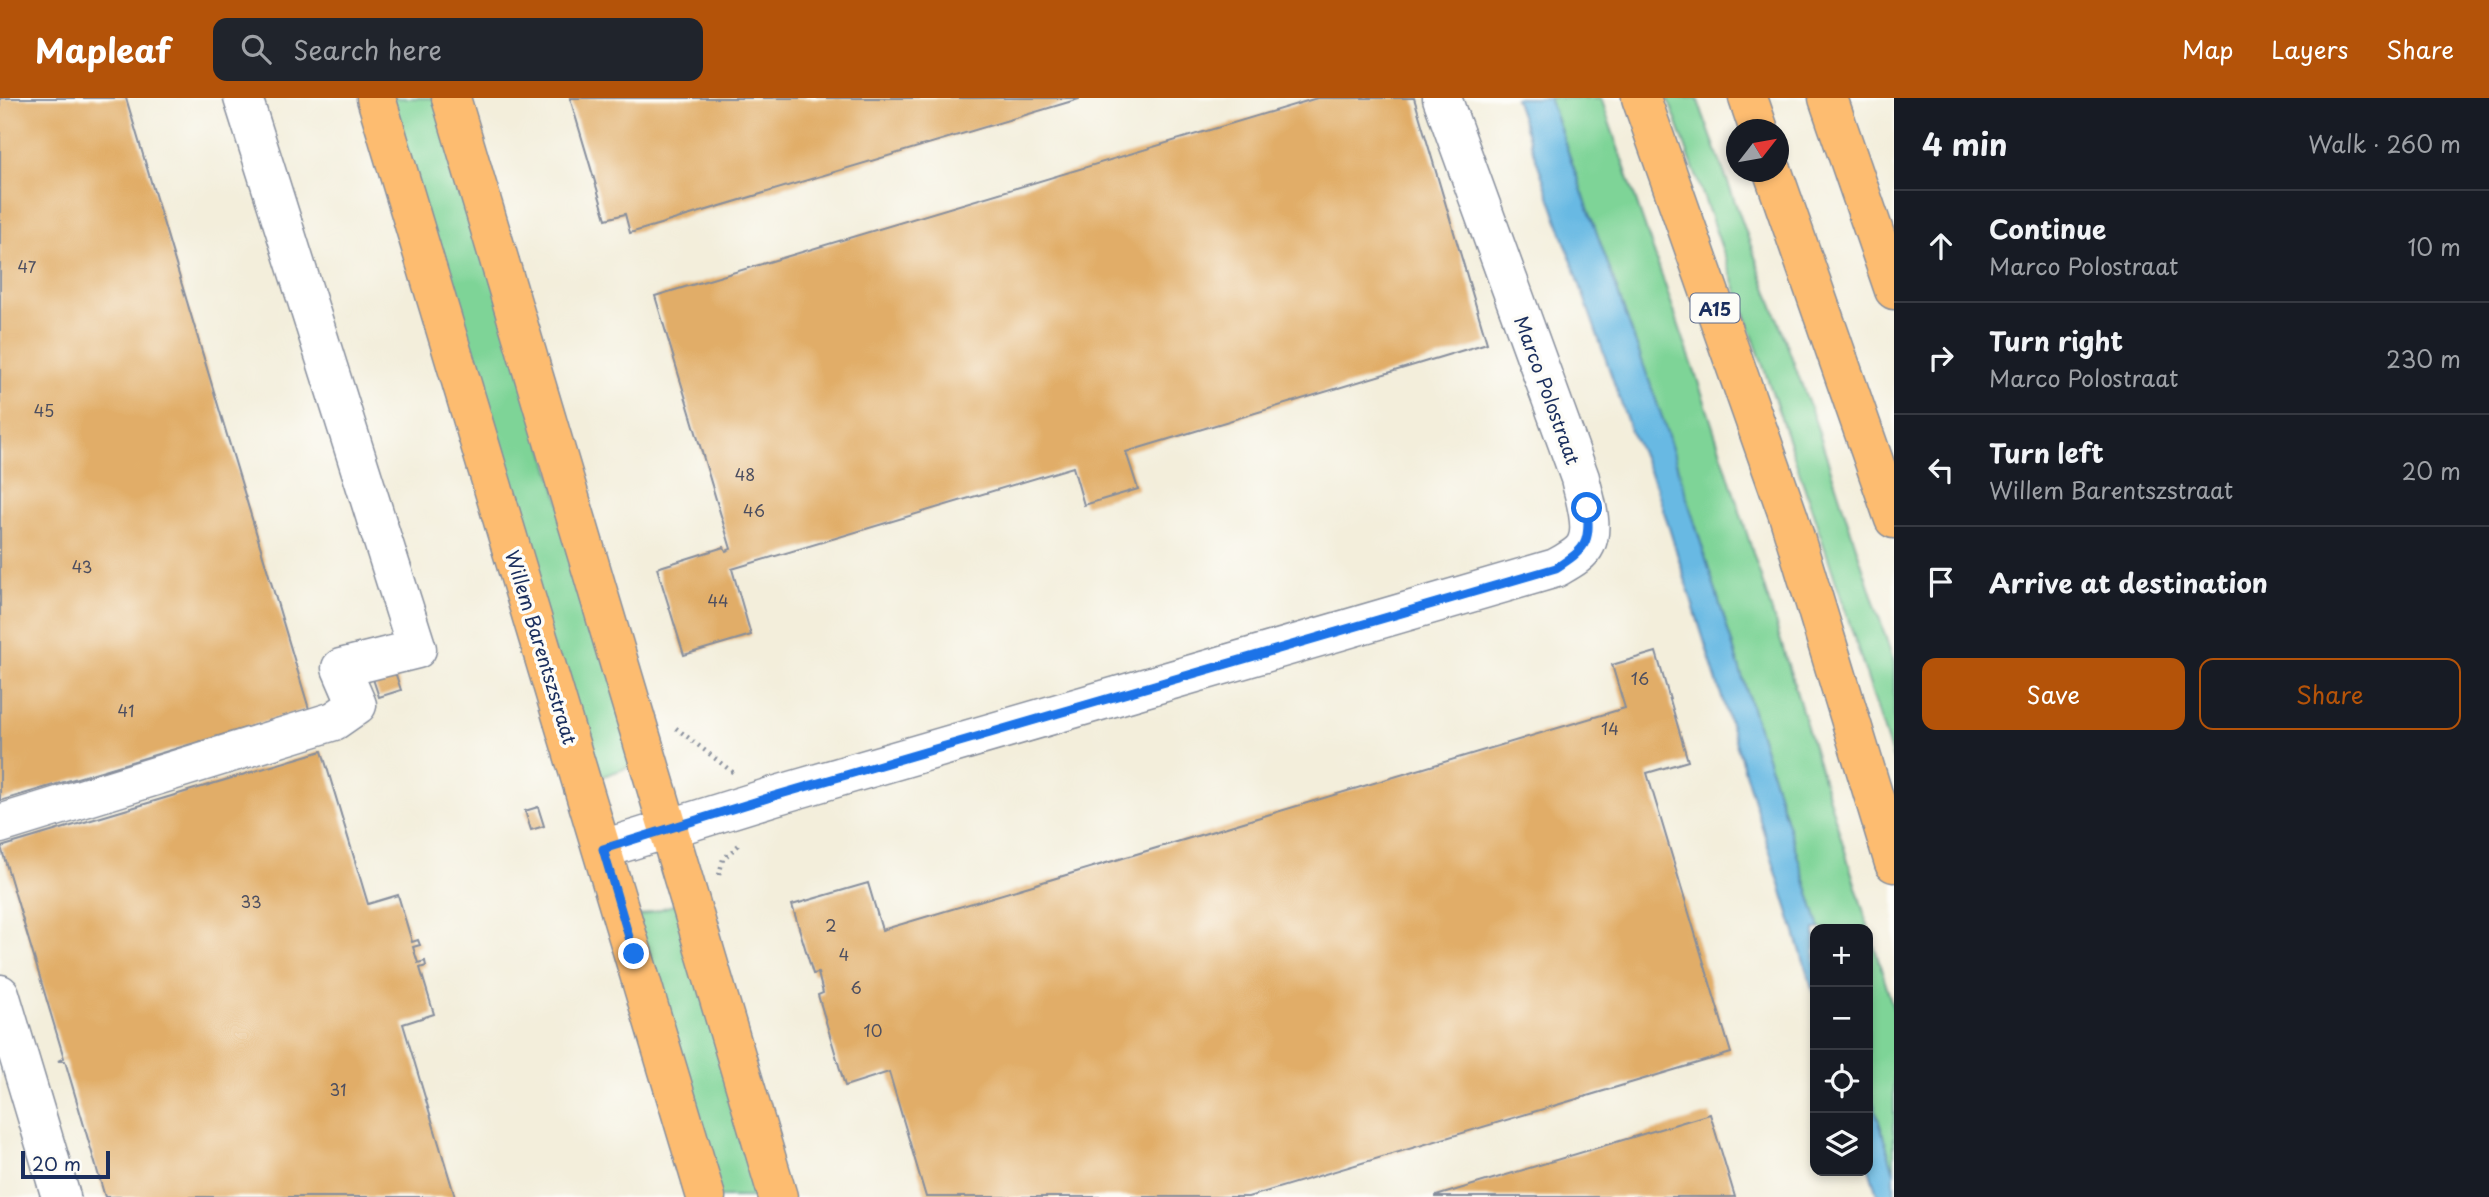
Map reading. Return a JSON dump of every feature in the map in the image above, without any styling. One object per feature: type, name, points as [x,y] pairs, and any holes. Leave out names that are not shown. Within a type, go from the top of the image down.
[{"type":"main road","name":"Willem Barentszstraat","points":[[376,98],[706,1197]]},
{"type":"main road","points":[[451,98],[778,1197]]},
{"type":"main road","name":"A15","points":[[1641,98],[1789,518],[1894,863]]},
{"type":"main road","points":[[1748,98],[1755,119]]},
{"type":"main road","points":[[1828,98],[1894,290]]},
{"type":"main road","points":[[1776,182],[1894,519]]},
{"type":"street","points":[[0,824],[334,721],[357,705],[341,668],[417,649],[243,98]]},
{"type":"street","name":"Marco Polostraat","points":[[603,849],[774,796],[1556,568],[1578,554],[1586,544],[1589,530],[1580,478],[1442,98]]},
{"type":"street","points":[[0,994],[61,1197]]},
{"type":"green space","points":[[387,98],[439,98],[638,764],[592,780]]},
{"type":"green space","points":[[1549,98],[1601,98],[1703,396],[1867,924],[1818,924],[1663,420]]},
{"type":"green space","points":[[1668,98],[1697,98],[1815,421],[1894,663],[1894,762],[1785,429]]},
{"type":"green space","points":[[679,903],[768,1197],[716,1197],[633,918]]},
{"type":"green space","points":[[1873,942],[1894,1011],[1894,1172],[1873,1102]]},
{"type":"water","points":[[1515,98],[1549,98],[1663,420],[1818,924],[1810,924],[1810,981],[1656,486],[1630,429]]},
{"type":"water","points":[[1873,1102],[1894,1172],[1894,1197],[1878,1197],[1871,1176]]},
{"type":"building","points":[[0,98],[126,98],[309,709],[0,801]]},
{"type":"building","points":[[570,98],[1079,99],[630,233],[625,214],[606,219]]},
{"type":"building","points":[[1317,98],[1414,98],[1487,343],[1126,452],[1138,489],[1084,505],[1073,467],[732,569],[751,635],[684,655],[657,568],[724,547],[726,551],[731,549],[655,296]]},
{"type":"building","points":[[1656,652],[1688,761],[1647,773],[1731,1053],[1248,1197],[926,1197],[889,1072],[845,1086],[818,995],[823,993],[818,973],[813,974],[792,905],[868,883],[882,930],[1625,708],[1612,665]]},
{"type":"building","points":[[395,672],[401,690],[379,697],[373,679]]},
{"type":"building","points":[[322,751],[368,904],[398,895],[412,942],[418,940],[420,945],[413,947],[418,963],[425,961],[426,966],[420,968],[434,1014],[403,1024],[455,1197],[105,1197],[65,1061],[58,1061],[64,1058],[1,847]]},
{"type":"building","points":[[538,807],[544,826],[531,830],[525,811]]},
{"type":"building","points":[[1710,1114],[1735,1197],[1436,1197],[1436,1196]]},
{"type":"route","points":[[634,954],[603,849],[774,796],[1556,568],[1578,554],[1586,544],[1589,530],[1587,508]]}]
